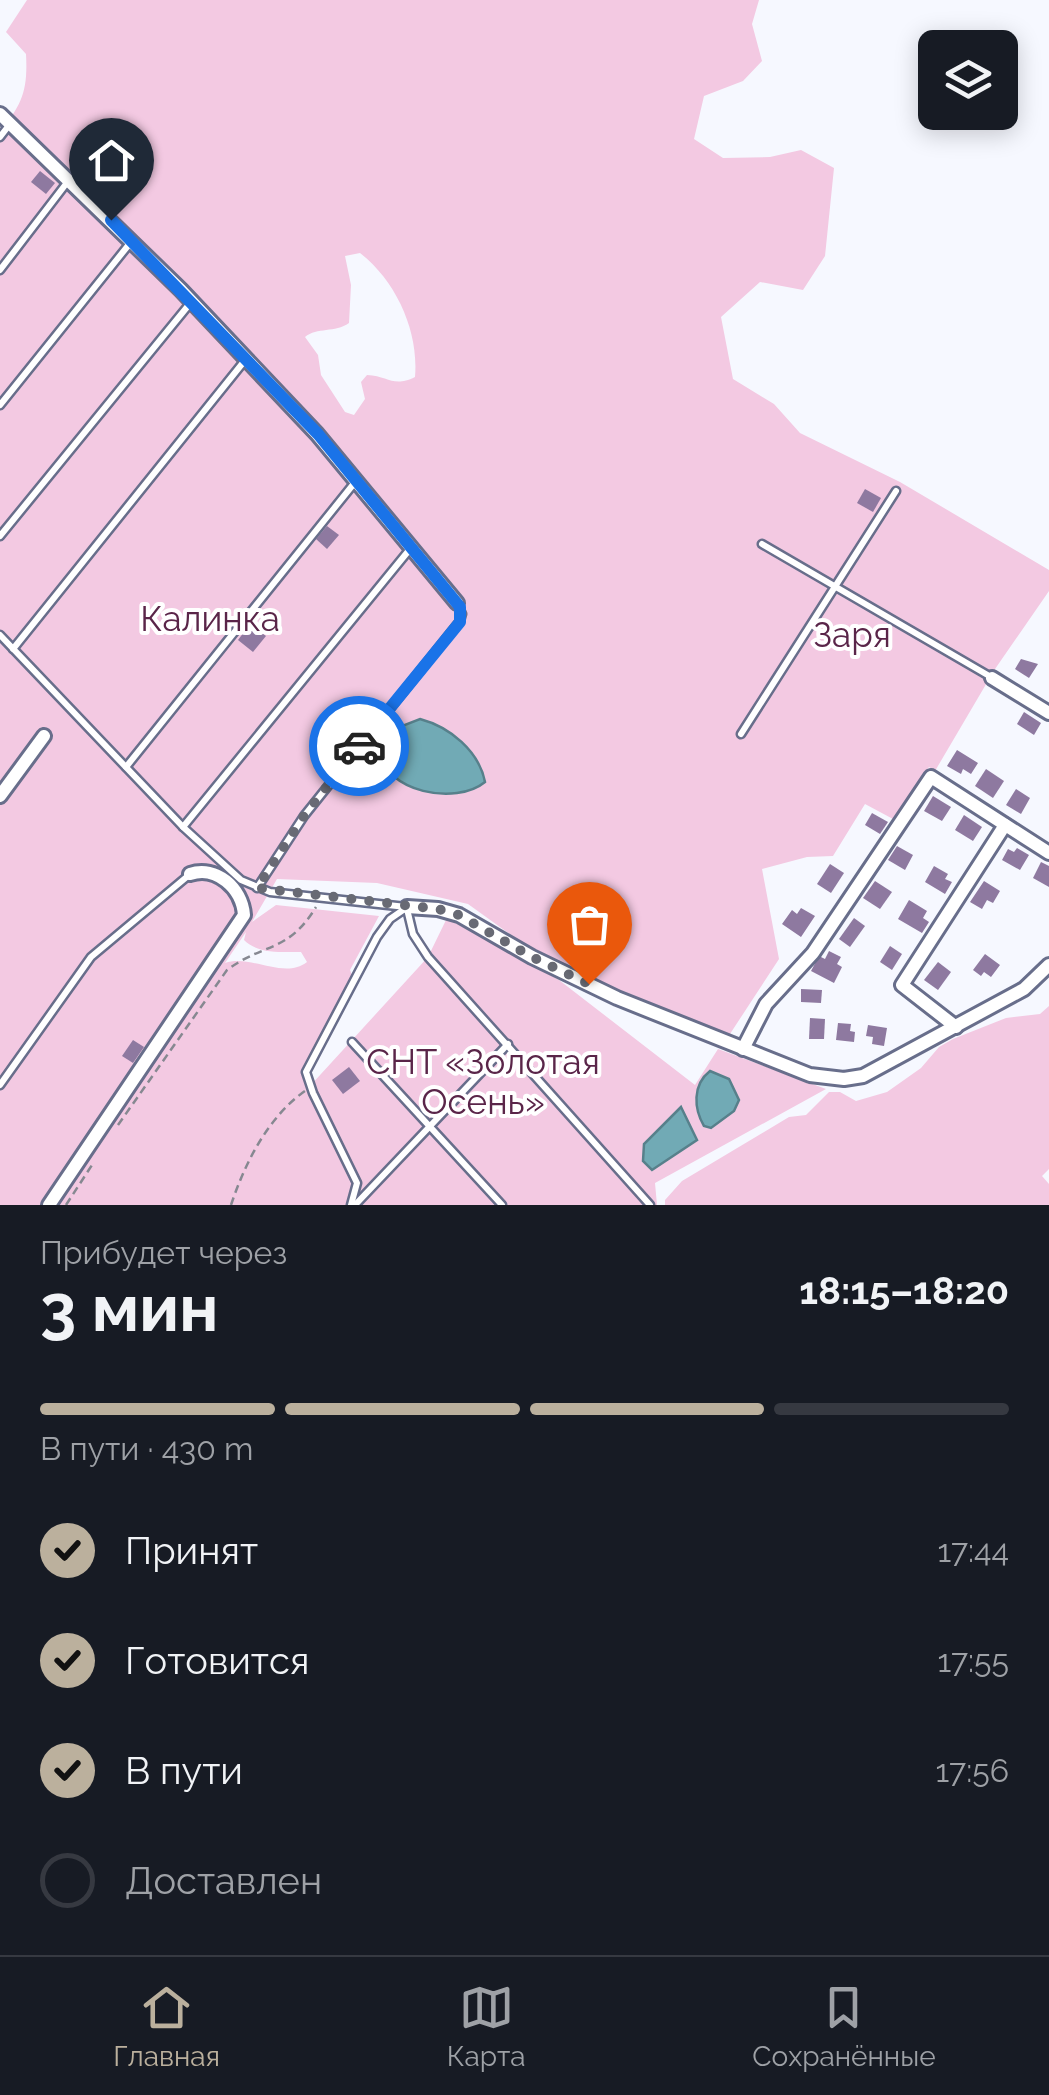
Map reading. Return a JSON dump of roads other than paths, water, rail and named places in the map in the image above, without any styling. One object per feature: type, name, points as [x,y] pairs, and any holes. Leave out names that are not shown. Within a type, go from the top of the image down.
[{"type":"street","points":[[6,118],[192,301],[318,434],[457,603]]},
{"type":"street","points":[[992,678],[1049,714]]},
{"type":"street","points":[[0,796],[44,736]]},
{"type":"street","points":[[743,1048],[766,1004],[813,953],[931,777],[1049,853]]},
{"type":"street","points":[[956,1027],[902,985],[1005,825]]},
{"type":"street","points":[[48,1205],[244,915],[238,895],[216,873],[208,870],[190,874]]},
{"type":"street","points":[[407,907],[459,915],[532,957],[617,998],[810,1075],[844,1079],[863,1076],[956,1027],[1024,989],[1049,965]]},
{"type":"lane","points":[[0,136],[6,118]]},
{"type":"lane","points":[[0,270],[70,180]]},
{"type":"lane","points":[[0,405],[132,241]]},
{"type":"lane","points":[[0,536],[192,301]]},
{"type":"lane","points":[[12,648],[246,358]]},
{"type":"lane","points":[[126,767],[356,481]]},
{"type":"lane","points":[[741,734],[896,491]]},
{"type":"lane","points":[[762,544],[992,678]]},
{"type":"lane","points":[[183,827],[411,548]]},
{"type":"lane","points":[[257,888],[304,816],[460,622],[462,614],[457,603]]},
{"type":"lane","points":[[0,636],[183,827],[242,880],[257,888],[407,907]]},
{"type":"lane","points":[[0,1084],[91,957],[190,874]]},
{"type":"lane","points":[[407,907],[413,934],[428,957],[650,1205]]},
{"type":"lane","points":[[353,1205],[357,1183],[306,1072],[376,937],[390,919],[407,907]]},
{"type":"lane","points":[[352,1042],[502,1205]]},
{"type":"lane","points":[[353,1205],[508,1044]]},
{"type":"water","points":[[420,719],[462,742],[477,760],[485,782],[457,793],[440,794],[423,791],[394,777],[384,765],[380,751],[402,726]]},
{"type":"water","points":[[710,1071],[729,1079],[739,1100],[734,1111],[711,1128],[704,1126],[696,1097],[700,1083]]},
{"type":"water","points":[[681,1107],[697,1140],[652,1170],[643,1161],[644,1144]]},
{"type":"park label","name":"Калинка","points":[[210,619]]},
{"type":"park label","name":"Заря","points":[[852,635]]},
{"type":"park label","name":"СНТ «Золотая Осень»","points":[[483,1082]]}]
